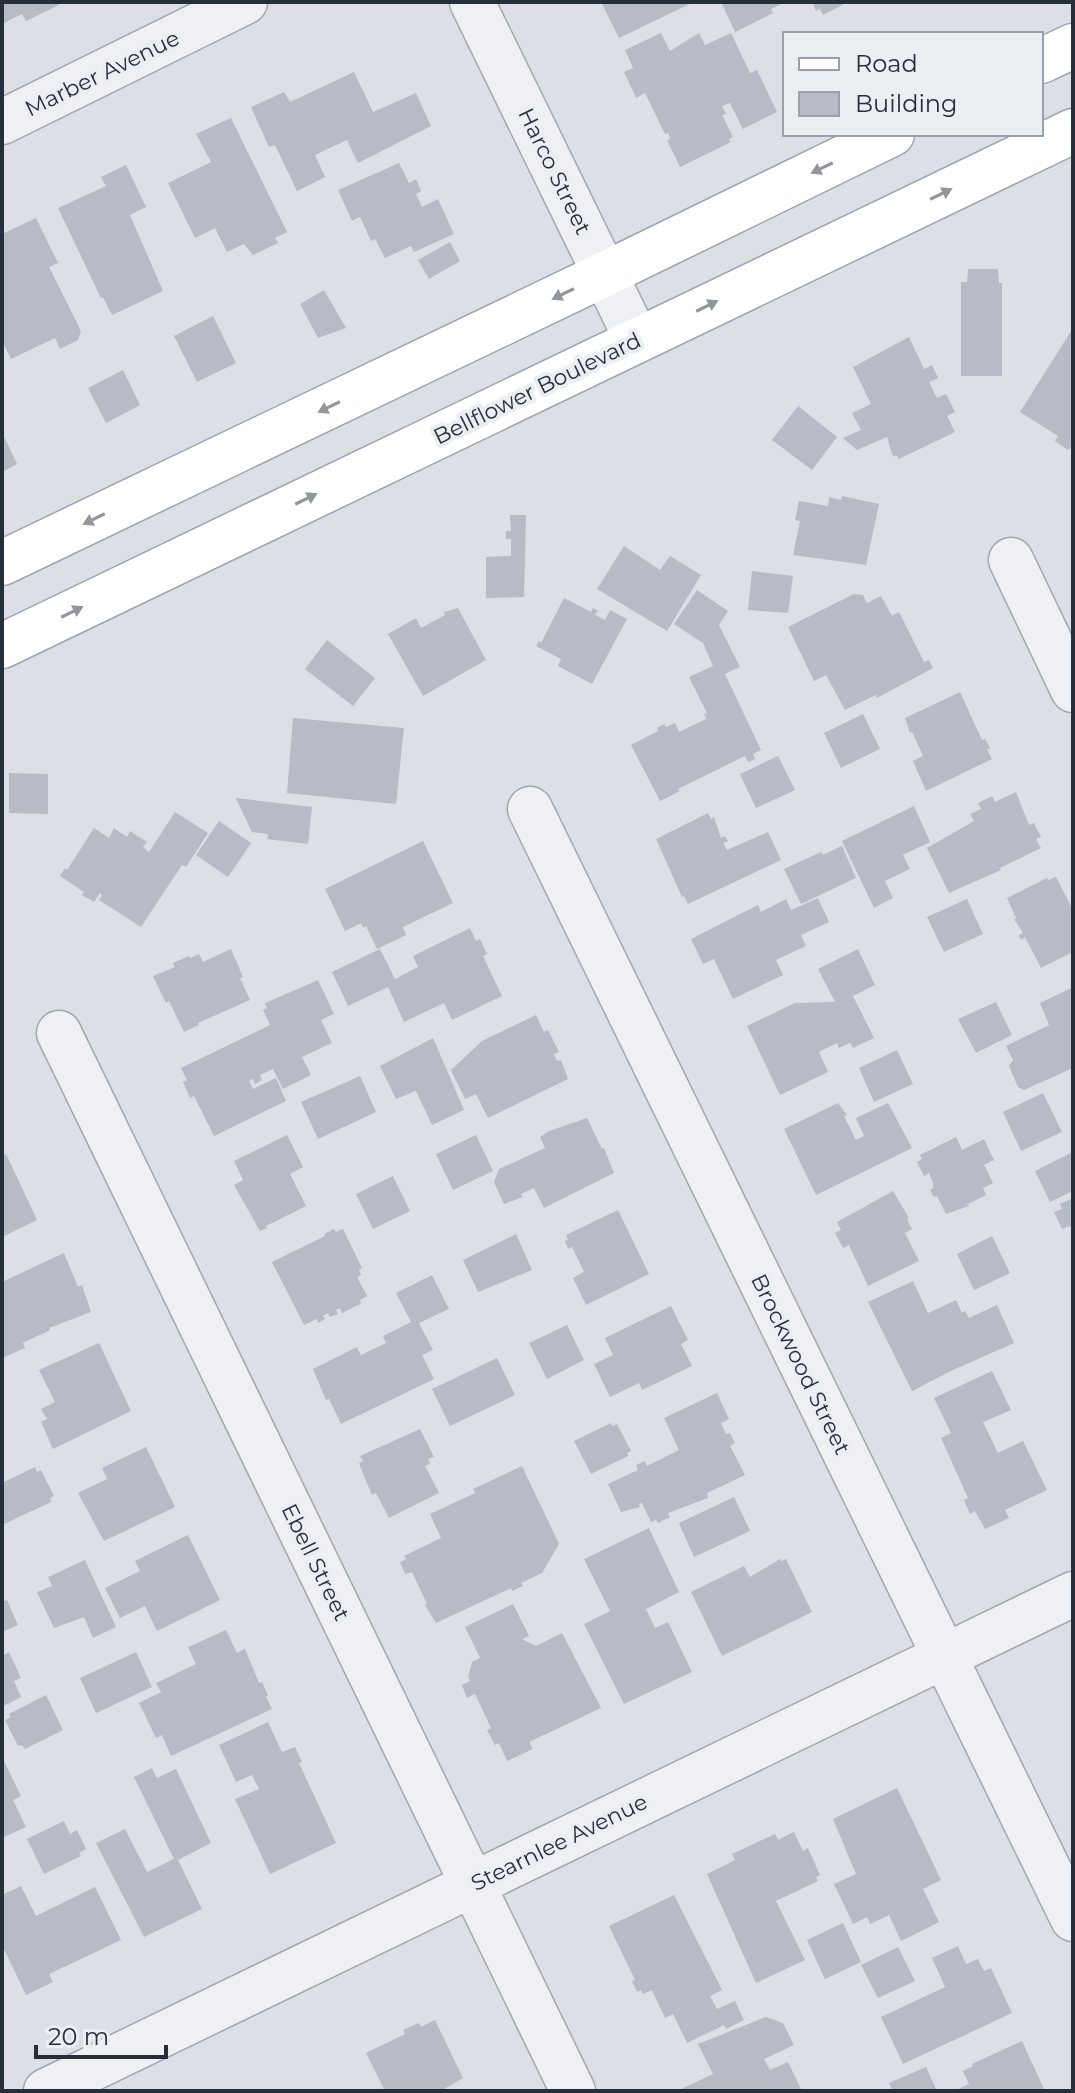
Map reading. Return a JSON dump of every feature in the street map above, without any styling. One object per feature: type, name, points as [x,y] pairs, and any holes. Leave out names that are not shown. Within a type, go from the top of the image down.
[{"type":"main road","points":[[1043,60],[1073,46]]},
{"type":"main road","name":"Bellflower Boulevard","points":[[2,646],[1073,131]]},
{"type":"main road","points":[[2,563],[888,136]]},
{"type":"street","name":"Marber Avenue","points":[[2,122],[245,2]]},
{"type":"street","name":"Harco Street","points":[[472,2],[637,340]]},
{"type":"street","points":[[1011,560],[1073,690]]},
{"type":"street","name":"Brockwood Street","points":[[530,809],[1073,1919]]},
{"type":"street","name":"Ebell Street","points":[[59,1033],[573,2091]]},
{"type":"street","name":"Stearnlee Avenue","points":[[46,2091],[1073,1594]]},
{"type":"building","points":[[2,2],[57,2],[59,5],[26,21],[22,14],[2,24]]},
{"type":"building","points":[[601,2],[694,2],[619,38]]},
{"type":"building","points":[[721,2],[785,2],[771,9],[773,13],[735,32]]},
{"type":"building","points":[[812,2],[848,2],[823,15],[820,9],[816,11]]},
{"type":"building","points":[[661,33],[670,51],[699,33],[705,45],[731,33],[750,73],[757,70],[777,112],[743,129],[730,103],[722,106],[726,114],[722,115],[733,137],[729,139],[731,142],[680,167],[667,140],[670,139],[668,133],[665,134],[645,93],[636,98],[624,72],[633,68],[625,50]]},
{"type":"building","points":[[354,72],[373,112],[416,93],[431,126],[358,163],[347,140],[315,155],[325,177],[297,191],[275,145],[269,147],[251,107],[284,92],[290,102]]},
{"type":"building","points":[[231,118],[287,232],[275,238],[278,243],[253,255],[244,244],[227,252],[215,228],[195,238],[168,183],[211,162],[196,134]]},
{"type":"building","points":[[399,163],[409,183],[416,179],[421,191],[416,194],[422,207],[438,199],[454,234],[414,252],[411,246],[385,258],[375,239],[371,241],[360,217],[352,221],[338,190]]},
{"type":"building","points":[[126,165],[146,207],[130,215],[163,291],[112,315],[58,208],[106,186],[101,177]]},
{"type":"building","points":[[36,218],[58,263],[49,267],[81,331],[78,340],[60,349],[55,338],[11,359],[2,340],[2,234]]},
{"type":"building","points":[[450,242],[460,261],[429,279],[418,260]]},
{"type":"building","points":[[968,269],[998,269],[999,283],[1002,283],[1002,376],[961,376],[961,282],[967,282]]},
{"type":"building","points":[[324,290],[346,328],[318,338],[300,304]]},
{"type":"building","points":[[213,316],[236,363],[197,382],[174,336]]},
{"type":"building","points":[[1073,328],[1073,445],[1068,450],[1055,441],[1058,436],[1020,412]]},
{"type":"building","points":[[909,337],[924,369],[932,365],[938,378],[929,382],[937,398],[946,394],[955,412],[947,416],[955,432],[899,459],[896,455],[893,457],[887,437],[857,450],[843,438],[861,430],[852,413],[871,404],[853,367]]},
{"type":"building","points":[[123,370],[140,405],[106,423],[88,388]]},
{"type":"building","points":[[798,406],[837,437],[812,470],[772,440]]},
{"type":"building","points":[[2,432],[17,464],[2,472]]},
{"type":"building","points":[[842,496],[879,504],[866,565],[793,555],[800,521],[795,520],[799,501],[828,506],[829,497],[841,500]]},
{"type":"building","points":[[510,515],[526,515],[524,597],[486,598],[486,557],[511,556],[511,539],[506,539],[506,531],[511,531]]},
{"type":"building","points":[[624,546],[660,570],[670,556],[701,575],[667,631],[597,589]]},
{"type":"building","points":[[752,571],[793,576],[788,613],[748,610]]},
{"type":"building","points":[[697,590],[728,611],[719,625],[740,667],[725,674],[761,750],[753,754],[755,759],[748,762],[745,756],[660,801],[631,745],[658,731],[657,728],[664,724],[666,727],[675,723],[679,732],[706,719],[704,714],[707,713],[689,677],[713,666],[703,643],[674,624]]},
{"type":"building","points":[[854,594],[863,595],[867,603],[881,596],[892,616],[899,612],[924,662],[929,660],[933,668],[877,698],[876,695],[845,710],[826,675],[814,681],[788,627]]},
{"type":"building","points":[[564,598],[591,612],[593,608],[598,611],[595,615],[605,620],[610,610],[627,619],[592,684],[558,666],[561,659],[536,646],[539,641],[541,643]]},
{"type":"building","points":[[458,608],[486,660],[423,696],[388,634],[416,618],[421,628],[445,615],[444,612]]},
{"type":"building","points":[[327,640],[375,678],[353,706],[305,669]]},
{"type":"building","points":[[960,692],[982,740],[985,739],[990,748],[987,750],[992,759],[926,791],[913,761],[923,756],[905,718]]},
{"type":"building","points":[[863,714],[880,749],[841,768],[824,733]]},
{"type":"building","points":[[293,718],[404,728],[396,804],[287,793]]},
{"type":"building","points":[[778,756],[795,790],[756,808],[740,774]]},
{"type":"building","points":[[9,773],[48,774],[48,814],[9,813]]},
{"type":"building","points":[[1016,792],[1029,825],[1034,823],[1041,837],[1036,839],[1041,848],[949,893],[927,848],[974,821],[970,814],[981,809],[978,803],[992,796],[995,802]]},
{"type":"building","points":[[236,798],[312,807],[308,844],[267,839],[268,834],[252,832]]},
{"type":"building","points":[[914,806],[930,842],[903,855],[910,869],[885,881],[893,898],[874,908],[842,841]]},
{"type":"building","points":[[175,812],[208,833],[186,867],[182,865],[141,927],[99,900],[100,893],[94,902],[60,876],[94,828],[109,838],[114,828],[127,837],[130,831],[147,842],[143,847],[149,852]]},
{"type":"building","points":[[708,813],[711,819],[714,817],[721,838],[725,836],[728,841],[723,843],[727,850],[768,832],[781,860],[688,904],[656,839]]},
{"type":"building","points":[[219,821],[251,843],[228,877],[196,855]]},
{"type":"building","points":[[423,841],[453,903],[403,927],[406,935],[377,949],[366,926],[363,928],[361,923],[345,931],[325,889]]},
{"type":"building","points":[[842,846],[856,878],[801,904],[784,869]]},
{"type":"building","points":[[1056,877],[1073,910],[1073,952],[1041,968],[1025,937],[1021,940],[1019,935],[1023,933],[1007,898],[1047,878]]},
{"type":"building","points":[[818,898],[829,922],[801,935],[806,946],[776,960],[783,975],[733,999],[714,959],[703,964],[691,939],[758,905],[761,912],[786,899],[791,910]]},
{"type":"building","points":[[967,899],[983,934],[944,952],[927,917]]},
{"type":"building","points":[[470,928],[476,941],[480,939],[487,954],[483,956],[502,996],[452,1020],[444,1003],[404,1022],[388,987],[348,1006],[332,972],[380,949],[395,979],[418,967],[413,956]]},
{"type":"building","points":[[231,949],[250,1000],[184,1032],[153,976],[175,967],[173,963],[189,956],[199,954],[203,962]]},
{"type":"building","points":[[858,949],[875,985],[853,996],[874,1038],[853,1048],[850,1043],[839,1048],[837,1043],[819,1052],[828,1072],[780,1095],[747,1026],[795,1003],[835,1002],[818,969]]},
{"type":"building","points":[[318,980],[334,1014],[321,1020],[332,1043],[302,1057],[311,1075],[283,1089],[273,1069],[260,1075],[262,1080],[255,1084],[253,1079],[249,1081],[253,1089],[276,1078],[286,1101],[214,1136],[194,1096],[190,1098],[181,1068],[270,1025],[263,1010],[267,1008],[265,1003]]},
{"type":"building","points":[[1073,987],[1073,1068],[1024,1090],[1018,1087],[1009,1066],[1013,1060],[1006,1046],[1049,1025],[1040,1003]]},
{"type":"building","points":[[996,1002],[1012,1035],[976,1053],[958,1019]]},
{"type":"building","points":[[536,1015],[559,1052],[554,1054],[557,1061],[561,1060],[568,1079],[488,1118],[476,1094],[465,1099],[451,1070],[482,1041]]},
{"type":"building","points":[[433,1038],[464,1110],[432,1125],[416,1091],[396,1099],[380,1066]]},
{"type":"building","points":[[897,1050],[913,1084],[874,1102],[859,1068]]},
{"type":"building","points":[[360,1076],[376,1112],[318,1139],[301,1102]]},
{"type":"building","points":[[1043,1093],[1062,1132],[1021,1151],[1003,1112]]},
{"type":"building","points":[[838,1103],[847,1115],[844,1116],[856,1140],[864,1136],[856,1118],[888,1103],[912,1148],[816,1195],[784,1129]]},
{"type":"building","points":[[587,1118],[614,1173],[544,1208],[534,1188],[521,1194],[523,1197],[504,1204],[494,1182],[499,1169],[545,1148],[540,1137],[549,1131]]},
{"type":"building","points":[[287,1135],[303,1167],[290,1174],[306,1206],[260,1231],[234,1185],[243,1180],[234,1161]]},
{"type":"building","points":[[476,1135],[493,1171],[453,1190],[436,1154]]},
{"type":"building","points":[[956,1137],[962,1150],[984,1139],[994,1160],[984,1165],[993,1183],[983,1188],[986,1195],[969,1206],[946,1214],[937,1196],[934,1197],[930,1190],[933,1183],[929,1173],[924,1176],[917,1162],[922,1159],[920,1155]]},
{"type":"building","points":[[1073,1152],[1073,1191],[1050,1202],[1035,1171]]},
{"type":"building","points":[[6,1154],[37,1220],[2,1237],[2,1156]]},
{"type":"building","points":[[393,1176],[410,1211],[373,1229],[356,1194]]},
{"type":"building","points":[[893,1191],[909,1218],[912,1229],[905,1233],[919,1261],[868,1286],[849,1245],[843,1248],[835,1233],[841,1230],[837,1222]]},
{"type":"building","points":[[1073,1198],[1073,1233],[1070,1226],[1062,1229],[1054,1212],[1062,1209],[1060,1204]]},
{"type":"building","points":[[618,1210],[649,1274],[586,1305],[573,1278],[584,1272],[572,1247],[568,1249],[566,1235]]},
{"type":"building","points":[[334,1229],[336,1232],[343,1229],[362,1268],[359,1270],[361,1275],[357,1277],[367,1296],[360,1300],[361,1304],[342,1313],[340,1308],[336,1310],[338,1314],[330,1317],[328,1313],[318,1323],[317,1319],[304,1325],[272,1262]]},
{"type":"building","points":[[516,1234],[532,1270],[478,1292],[463,1260]]},
{"type":"building","points":[[992,1236],[1010,1273],[974,1290],[957,1254]]},
{"type":"building","points":[[64,1253],[78,1287],[82,1285],[91,1312],[49,1328],[23,1343],[25,1348],[2,1358],[2,1282]]},
{"type":"building","points":[[432,1275],[449,1309],[419,1323],[433,1350],[422,1355],[434,1379],[341,1424],[329,1399],[326,1400],[313,1369],[357,1347],[361,1355],[386,1343],[383,1336],[411,1322],[396,1293]]},
{"type":"building","points":[[913,1281],[928,1313],[956,1300],[962,1313],[965,1311],[969,1318],[997,1305],[1014,1343],[912,1391],[868,1302]]},
{"type":"building","points":[[671,1306],[688,1340],[681,1344],[692,1366],[642,1390],[639,1383],[610,1397],[594,1364],[613,1355],[605,1338]]},
{"type":"building","points":[[567,1325],[584,1360],[547,1379],[529,1343]]},
{"type":"building","points":[[99,1343],[131,1411],[53,1449],[41,1422],[47,1419],[41,1409],[55,1402],[39,1370]]},
{"type":"building","points":[[497,1358],[515,1395],[450,1426],[432,1389]]},
{"type":"building","points":[[992,1371],[1011,1410],[983,1422],[998,1453],[1023,1441],[1047,1490],[1005,1510],[1009,1518],[985,1529],[975,1511],[970,1514],[964,1500],[968,1498],[941,1438],[951,1433],[934,1398]]},
{"type":"building","points":[[717,1393],[729,1419],[721,1423],[735,1443],[730,1446],[745,1475],[707,1493],[708,1498],[668,1513],[670,1517],[658,1523],[656,1520],[651,1522],[642,1503],[640,1507],[621,1512],[608,1484],[638,1470],[636,1465],[645,1461],[647,1466],[679,1450],[664,1418]]},
{"type":"building","points":[[611,1423],[612,1426],[617,1424],[631,1451],[627,1453],[628,1456],[591,1474],[574,1441]]},
{"type":"building","points":[[420,1429],[434,1457],[428,1459],[430,1464],[425,1466],[439,1493],[389,1518],[376,1493],[372,1495],[359,1463],[363,1461],[360,1456]]},
{"type":"building","points":[[146,1447],[175,1507],[104,1541],[78,1493],[107,1479],[102,1468]]},
{"type":"building","points":[[522,1466],[559,1544],[542,1573],[521,1583],[523,1586],[512,1591],[511,1588],[436,1623],[412,1572],[405,1574],[400,1562],[406,1559],[404,1556],[441,1538],[430,1514]]},
{"type":"building","points":[[35,1467],[37,1472],[41,1470],[54,1496],[50,1498],[51,1502],[2,1525],[2,1483]]},
{"type":"building","points":[[734,1497],[750,1531],[694,1557],[679,1523]]},
{"type":"building","points":[[649,1528],[679,1592],[646,1609],[655,1628],[668,1622],[692,1672],[624,1704],[584,1624],[610,1611],[584,1559]]},
{"type":"building","points":[[188,1535],[220,1600],[157,1631],[145,1606],[120,1618],[105,1588],[140,1571],[135,1561]]},
{"type":"building","points":[[780,1559],[786,1559],[812,1612],[722,1656],[691,1592],[744,1566],[750,1577]]},
{"type":"building","points":[[85,1560],[116,1627],[93,1638],[84,1617],[54,1628],[37,1592],[52,1586],[48,1577]]},
{"type":"building","points":[[7,1600],[18,1625],[2,1632],[2,1602]]},
{"type":"building","points":[[513,1604],[529,1636],[522,1639],[536,1646],[562,1633],[601,1708],[529,1742],[533,1749],[507,1761],[499,1743],[495,1745],[487,1730],[491,1728],[475,1694],[467,1698],[462,1685],[470,1681],[468,1677],[472,1662],[480,1658],[465,1627]]},
{"type":"building","points":[[226,1630],[237,1653],[245,1649],[272,1709],[171,1756],[162,1735],[156,1738],[139,1703],[161,1692],[156,1683],[196,1664],[188,1647]]},
{"type":"building","points":[[9,1652],[21,1678],[14,1681],[21,1697],[2,1707],[2,1656]]},
{"type":"building","points":[[136,1652],[152,1687],[96,1713],[80,1678]]},
{"type":"building","points":[[46,1695],[63,1730],[25,1749],[22,1745],[18,1746],[5,1720],[11,1717],[9,1714]]},
{"type":"building","points":[[268,1722],[282,1752],[295,1747],[302,1762],[299,1763],[336,1843],[270,1874],[235,1799],[259,1789],[252,1775],[236,1782],[219,1745]]},
{"type":"building","points":[[2,1757],[21,1796],[13,1800],[26,1827],[2,1838]]},
{"type":"building","points":[[152,1768],[157,1778],[176,1769],[211,1843],[178,1860],[202,1909],[144,1937],[96,1843],[125,1829],[147,1872],[174,1859],[134,1777]]},
{"type":"building","points":[[897,1788],[941,1880],[923,1889],[939,1922],[901,1941],[889,1915],[870,1924],[867,1917],[853,1924],[834,1884],[856,1874],[833,1819]]},
{"type":"building","points":[[64,1821],[70,1834],[77,1830],[86,1849],[79,1853],[81,1856],[44,1874],[27,1839]]},
{"type":"building","points":[[794,1832],[803,1851],[808,1848],[820,1875],[816,1877],[818,1881],[776,1901],[805,1960],[756,1983],[707,1874],[735,1860],[732,1854],[775,1834],[778,1840]]},
{"type":"building","points":[[21,1886],[36,1916],[95,1887],[121,1940],[49,1974],[53,1982],[26,1995],[2,1945],[2,1895]]},
{"type":"building","points":[[674,1895],[722,1990],[710,1996],[717,2009],[735,2001],[744,2020],[726,2029],[724,2025],[687,2043],[673,2014],[665,2018],[652,1990],[643,1994],[641,1990],[637,1992],[632,1981],[635,1980],[609,1926]]},
{"type":"building","points":[[843,1923],[861,1962],[825,1979],[807,1940]]},
{"type":"building","points":[[958,1946],[966,1964],[978,1959],[984,1971],[991,1968],[1012,2013],[903,2064],[881,2017],[945,1987],[932,1958]]},
{"type":"building","points":[[898,1947],[915,1981],[878,1998],[861,1965]]},
{"type":"building","points":[[766,2017],[783,2023],[794,2045],[764,2059],[770,2070],[788,2062],[802,2091],[677,2091],[713,2074],[698,2044]]},
{"type":"building","points":[[435,2020],[463,2078],[441,2091],[385,2091],[366,2053],[405,2034],[403,2030],[419,2023],[421,2027]]},
{"type":"building","points":[[1022,2041],[1045,2091],[954,2091],[969,2084],[963,2071],[972,2064]]},
{"type":"building","points":[[926,2067],[937,2091],[893,2091],[889,2083]]}]
